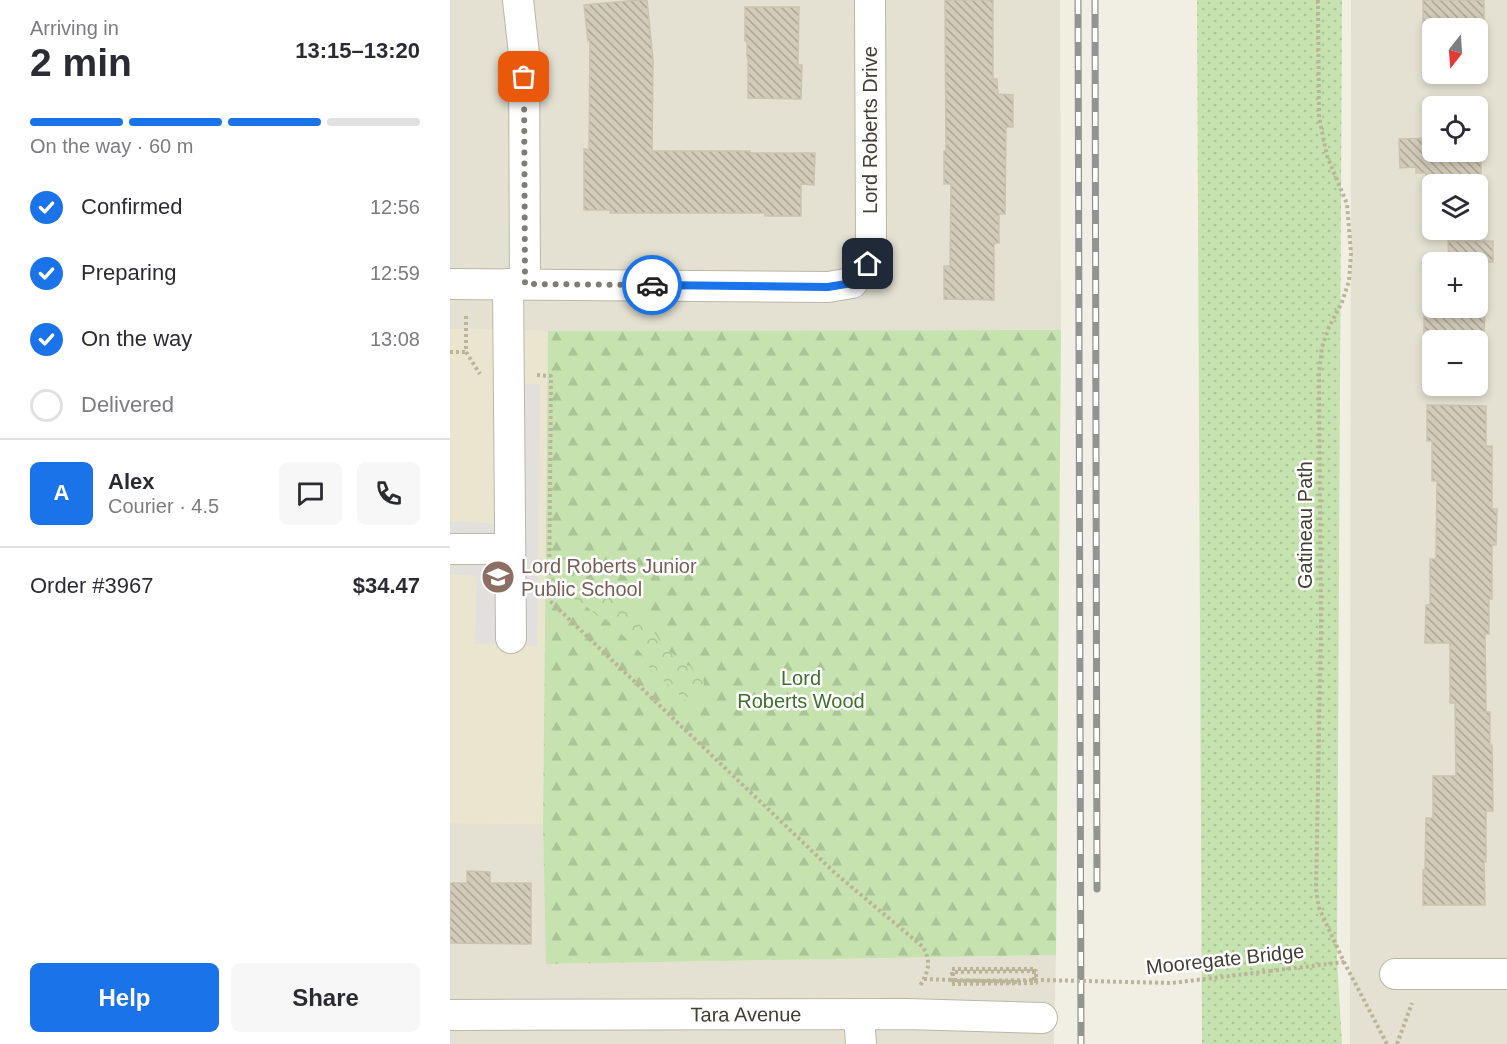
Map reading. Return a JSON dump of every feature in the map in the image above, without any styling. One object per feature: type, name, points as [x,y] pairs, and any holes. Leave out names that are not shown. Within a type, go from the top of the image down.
[{"type":"street","points":[[511,638],[510,549],[524,54],[518,0]]},
{"type":"street","name":"Lord Roberts Drive","points":[[450,284],[828,287],[852,283],[868,264],[871,242],[870,0]]},
{"type":"street","points":[[450,549],[510,549]]},
{"type":"street","points":[[1408,974],[1507,974]]},
{"type":"street","name":"Tara Avenue","points":[[450,1015],[907,1014],[1042,1018]]},
{"type":"street","points":[[859,1015],[861,1044]]},
{"type":"path","name":"Gatineau Path","points":[[1318,0],[1319,117],[1327,156],[1347,204],[1351,255],[1349,281],[1342,302],[1329,327],[1319,373],[1321,630],[1316,890],[1319,908],[1344,962],[1388,1044]]},
{"type":"path","points":[[450,352],[466,352]]},
{"type":"path","name":"Mooregate Bridge","points":[[530,375],[551,376],[549,600],[836,873],[923,947],[928,955],[928,968],[924,979],[1018,982],[1034,982],[1034,975],[1034,969],[952,969],[951,984],[1036,983],[1036,977],[1036,971],[1024,971],[953,972],[953,981],[975,981],[1019,981],[1030,980],[1041,980],[1172,983],[1344,962]]},
{"type":"path","points":[[1396,1044],[1410,1012],[1408,974]]},
{"type":"shaded area","points":[[450,0],[1060,0],[1061,330],[548,331],[450,329]]},
{"type":"shaded area","points":[[1351,0],[1507,0],[1507,1044],[1350,1044]]},
{"type":"shaded area","name":"Lord Roberts Junior Public School","points":[[450,329],[548,331],[543,824],[450,823]]},
{"type":"shaded area","points":[[540,384],[537,646],[475,644],[477,576],[450,574],[450,521],[500,524],[504,385]]},
{"type":"shaded area","points":[[450,823],[543,824],[547,964],[1056,955],[1054,1044],[450,1044]]},
{"type":"green space","points":[[1197,0],[1342,0],[1337,959],[1342,1044],[1202,1044]]},
{"type":"green space","name":"Lord Roberts Wood","points":[[1061,330],[1056,955],[546,964],[543,824],[548,331]]},
{"type":"green space","points":[[560,555],[568,556],[580,577],[612,591],[635,608],[649,624],[665,649],[676,656],[682,664],[690,666],[695,674],[703,677],[704,685],[700,693],[703,698],[700,702],[689,704],[651,670],[638,650],[607,620],[568,595],[554,579],[552,570],[554,561]]},
{"type":"building","points":[[647,0],[653,60],[652,151],[815,153],[814,185],[801,184],[801,216],[765,216],[765,213],[610,213],[610,210],[584,210],[584,149],[589,150],[590,40],[588,41],[584,5]]},
{"type":"building","points":[[945,0],[993,0],[993,79],[997,79],[998,94],[1013,95],[1013,127],[1006,127],[1005,214],[999,214],[999,243],[994,243],[994,300],[944,299],[944,266],[950,266],[951,184],[944,184],[944,151],[946,151]]},
{"type":"building","points":[[1423,0],[1484,0],[1484,18],[1423,18]]},
{"type":"building","points":[[745,7],[799,7],[798,65],[802,65],[801,99],[748,98]]},
{"type":"building","points":[[1422,138],[1422,162],[1481,162],[1481,174],[1426,174],[1416,173],[1416,167],[1400,168],[1399,139]]},
{"type":"building","points":[[1448,241],[1493,241],[1493,262],[1488,262],[1488,252],[1449,252]]},
{"type":"building","points":[[1424,318],[1485,318],[1484,330],[1424,330]]},
{"type":"building","points":[[1427,405],[1486,406],[1486,446],[1492,446],[1492,509],[1497,509],[1496,545],[1492,545],[1492,599],[1489,599],[1489,634],[1485,634],[1486,712],[1490,712],[1493,811],[1486,811],[1485,905],[1423,905],[1426,818],[1433,818],[1433,776],[1456,776],[1455,703],[1450,703],[1450,643],[1425,643],[1426,605],[1430,605],[1430,559],[1436,559],[1437,481],[1432,481],[1432,441],[1427,441]]},
{"type":"building","points":[[467,871],[490,872],[490,883],[531,883],[531,944],[450,943],[450,883],[467,883]]},
{"type":"railway","points":[[1078,0],[1081,1044]]},
{"type":"railway","points":[[1095,0],[1097,889]]},
{"type":"way so far","points":[[524,77],[525,284],[652,285]]},
{"type":"place","name":"Lord Roberts Junior Public School","points":[[498,577]]},
{"type":"route","points":[[652,285],[828,287],[852,283],[868,264]]}]
